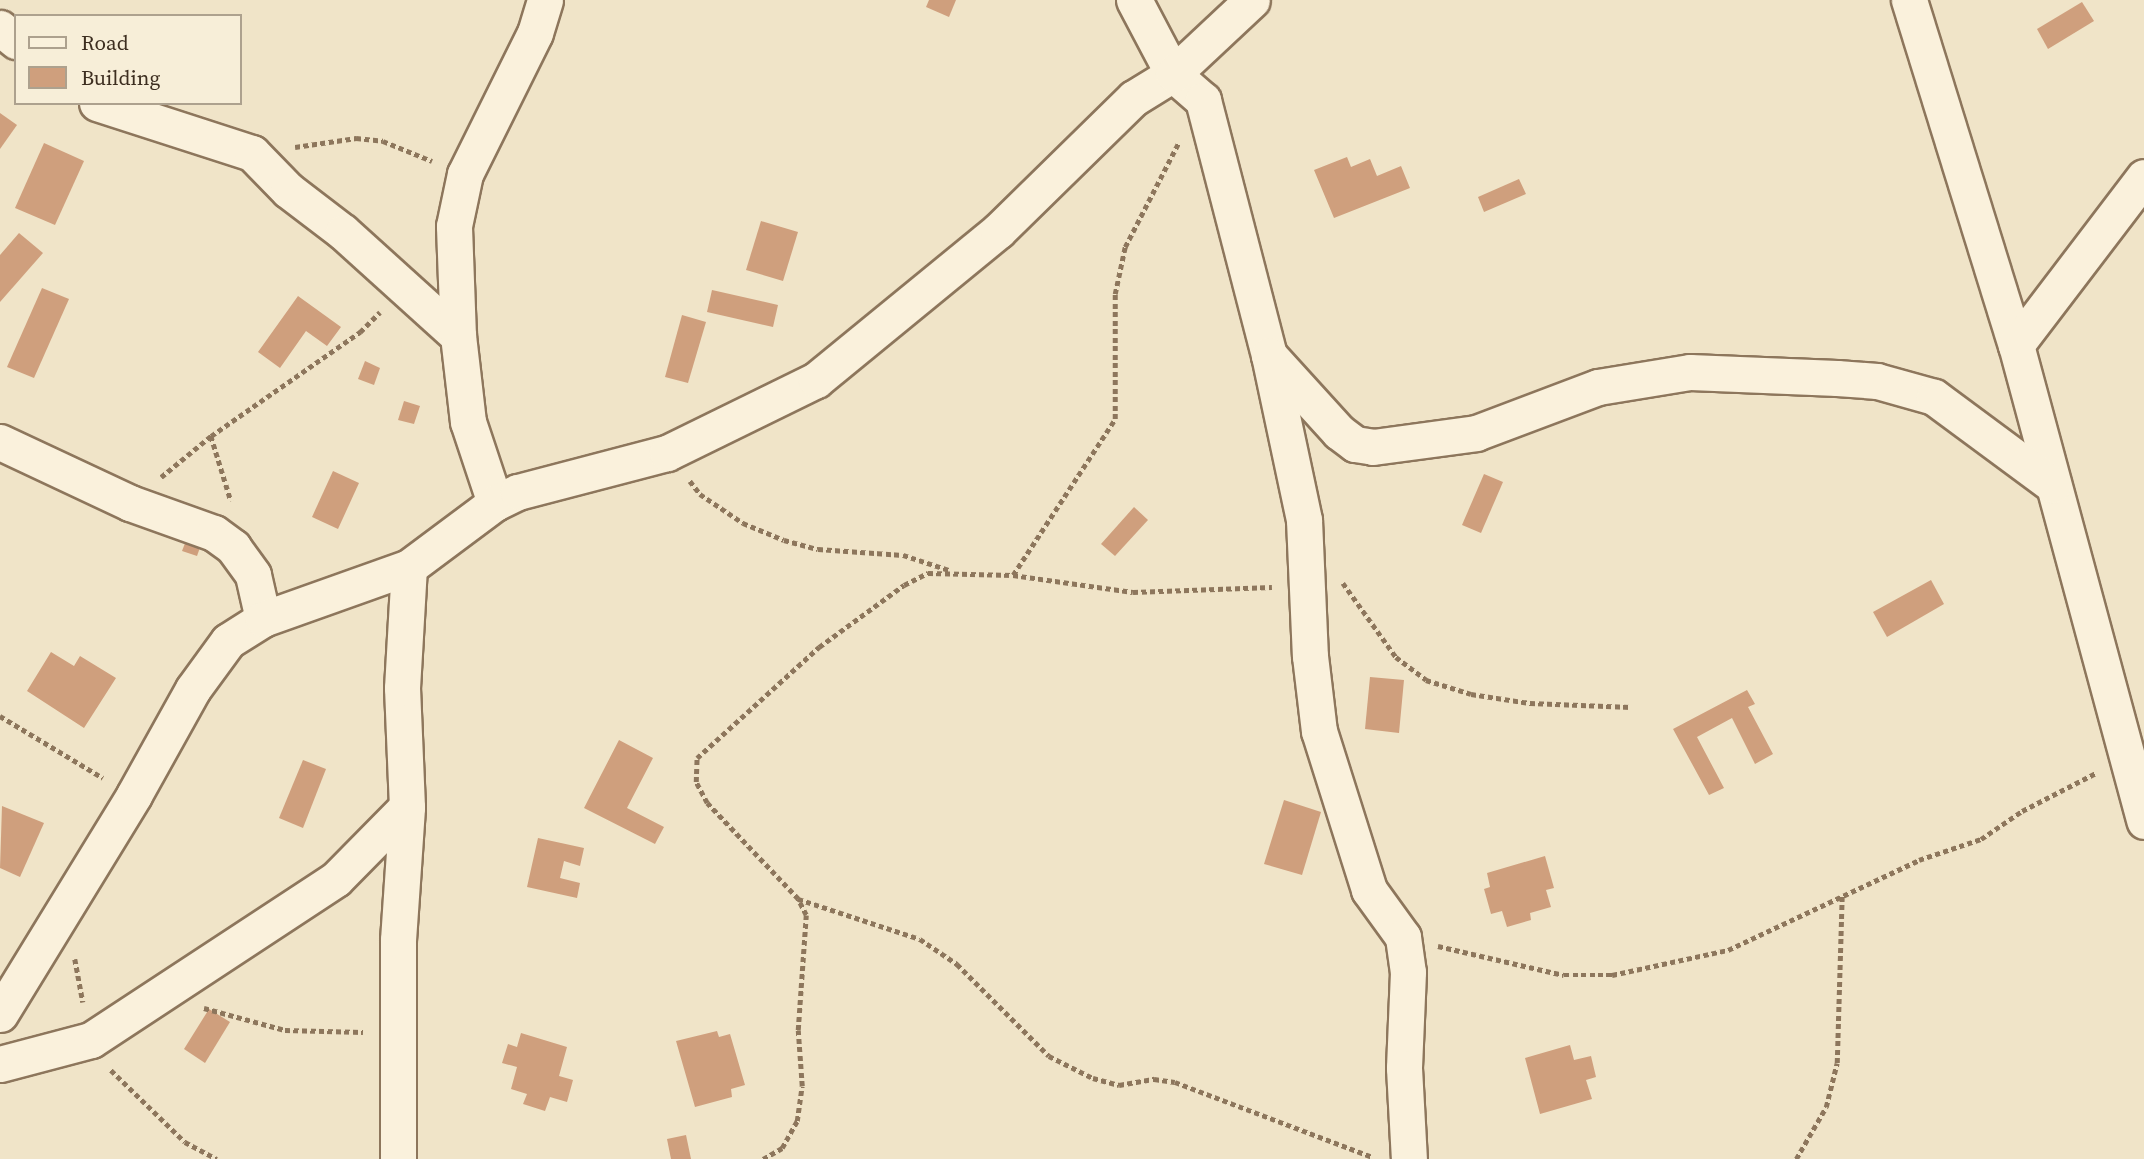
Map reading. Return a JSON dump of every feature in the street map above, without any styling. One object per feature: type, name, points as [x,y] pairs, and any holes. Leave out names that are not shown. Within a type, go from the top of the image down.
[{"type":"street","points":[[495,503],[468,422],[458,336],[454,226],[465,174],[535,33],[545,0]]},
{"type":"street","points":[[1133,0],[1174,74],[1203,100],[1269,355],[1304,520],[1324,581],[1319,731],[1369,890],[1403,937],[1408,972],[1404,1068],[1409,1159]]},
{"type":"street","points":[[0,1014],[134,795],[193,689],[228,641],[263,619],[410,567],[495,503],[517,492],[667,453],[816,380],[998,231],[1134,98],[1174,74],[1252,0]]},
{"type":"street","points":[[1909,0],[2016,345],[2144,821]]},
{"type":"street","points":[[0,28],[14,39]]},
{"type":"street","points":[[103,105],[251,153],[458,336]]},
{"type":"street","points":[[2016,345],[2144,177]]},
{"type":"street","points":[[1269,355],[1339,432],[1355,444],[1373,447],[1476,433],[1598,387],[1690,372],[1877,381],[1934,397],[2053,485]]},
{"type":"street","points":[[0,442],[130,503],[214,533],[233,547],[253,575],[263,619]]},
{"type":"street","points":[[398,1159],[396,1051],[407,807],[402,688],[410,567]]},
{"type":"street","points":[[0,1064],[91,1041],[336,879],[407,807]]},
{"type":"path","points":[[1013,575],[1115,419],[1115,294],[1125,247],[1203,100]]},
{"type":"path","points":[[251,153],[356,138],[383,141],[465,174]]},
{"type":"path","points":[[130,503],[211,436],[360,332],[402,289]]},
{"type":"path","points":[[667,453],[700,494],[743,523],[784,540],[818,549],[903,555],[951,571]]},
{"type":"path","points":[[763,1159],[782,1148],[797,1121],[802,1086],[798,1030],[808,931],[798,899],[708,803],[696,782],[697,758],[819,647],[872,608],[928,573],[951,571],[1013,575],[1133,592],[1242,591],[1324,581],[1396,657],[1426,680],[1471,695],[1530,703],[1631,707]]},
{"type":"path","points":[[0,716],[134,795]]},
{"type":"path","points":[[1403,937],[1564,975],[1612,975],[1728,950],[1919,860],[1981,839],[2022,811],[2128,757]]},
{"type":"path","points":[[1796,1159],[1826,1107],[1837,1063],[1842,895]]},
{"type":"path","points":[[798,899],[881,923],[920,939],[957,964],[1049,1056],[1093,1078],[1119,1085],[1175,1082],[1380,1159]]},
{"type":"path","points":[[65,910],[91,1041],[118,1082],[185,1142],[217,1159]]},
{"type":"path","points":[[162,992],[234,1018],[285,1030],[348,1029],[382,1036],[396,1051]]},
{"type":"building","points":[[929,0],[956,0],[949,17],[926,7]]},
{"type":"building","points":[[2082,2],[2094,21],[2048,49],[2037,29]]},
{"type":"building","points":[[0,113],[17,125],[0,149]]},
{"type":"building","points":[[44,143],[84,161],[55,225],[15,208]]},
{"type":"building","points":[[1347,157],[1351,167],[1370,159],[1377,176],[1401,166],[1410,188],[1334,218],[1314,170]]},
{"type":"building","points":[[1519,179],[1526,194],[1484,212],[1478,197]]},
{"type":"building","points":[[761,221],[798,232],[783,281],[746,270]]},
{"type":"building","points":[[19,233],[43,253],[0,302],[0,255]]},
{"type":"building","points":[[42,288],[69,299],[34,378],[7,367]]},
{"type":"building","points":[[712,290],[778,305],[773,327],[707,312]]},
{"type":"building","points":[[298,296],[341,327],[327,346],[306,331],[280,368],[258,352]]},
{"type":"building","points":[[682,315],[706,322],[688,383],[665,377]]},
{"type":"building","points":[[365,361],[380,368],[374,385],[358,379]]},
{"type":"building","points":[[404,401],[420,406],[414,424],[398,420]]},
{"type":"building","points":[[333,471],[359,483],[338,529],[312,517]]},
{"type":"building","points":[[1484,474],[1503,482],[1481,533],[1462,525]]},
{"type":"building","points":[[1134,507],[1148,520],[1115,556],[1101,544]]},
{"type":"building","points":[[189,533],[203,539],[197,556],[182,551]]},
{"type":"building","points":[[1931,580],[1944,604],[1887,637],[1873,612]]},
{"type":"building","points":[[51,652],[74,666],[80,656],[116,678],[84,728],[27,691]]},
{"type":"building","points":[[1370,677],[1404,680],[1399,733],[1365,729]]},
{"type":"building","points":[[1747,690],[1755,704],[1748,707],[1773,754],[1755,764],[1732,718],[1697,737],[1724,788],[1709,795],[1673,729]]},
{"type":"building","points":[[619,740],[653,758],[627,808],[664,827],[655,844],[584,808]]},
{"type":"building","points":[[303,760],[326,769],[303,828],[279,818]]},
{"type":"building","points":[[1284,800],[1321,812],[1302,875],[1264,864]]},
{"type":"building","points":[[2,806],[44,823],[20,877],[0,868]]},
{"type":"building","points":[[538,838],[584,848],[580,866],[564,861],[560,878],[580,883],[577,898],[527,887]]},
{"type":"building","points":[[1545,856],[1554,888],[1546,890],[1551,907],[1530,913],[1531,920],[1507,927],[1502,911],[1491,914],[1484,889],[1490,887],[1487,873]]},
{"type":"building","points":[[209,1009],[230,1022],[205,1063],[184,1049]]},
{"type":"building","points":[[717,1031],[719,1037],[730,1034],[745,1085],[731,1089],[732,1097],[695,1107],[676,1041]]},
{"type":"building","points":[[521,1033],[567,1047],[559,1076],[573,1080],[567,1102],[550,1097],[545,1111],[523,1104],[527,1094],[511,1089],[517,1067],[502,1063],[508,1044],[517,1047]]},
{"type":"building","points":[[1570,1045],[1574,1060],[1591,1056],[1596,1077],[1586,1080],[1592,1099],[1540,1114],[1525,1058]]},
{"type":"building","points":[[686,1135],[691,1159],[671,1159],[667,1139]]}]
